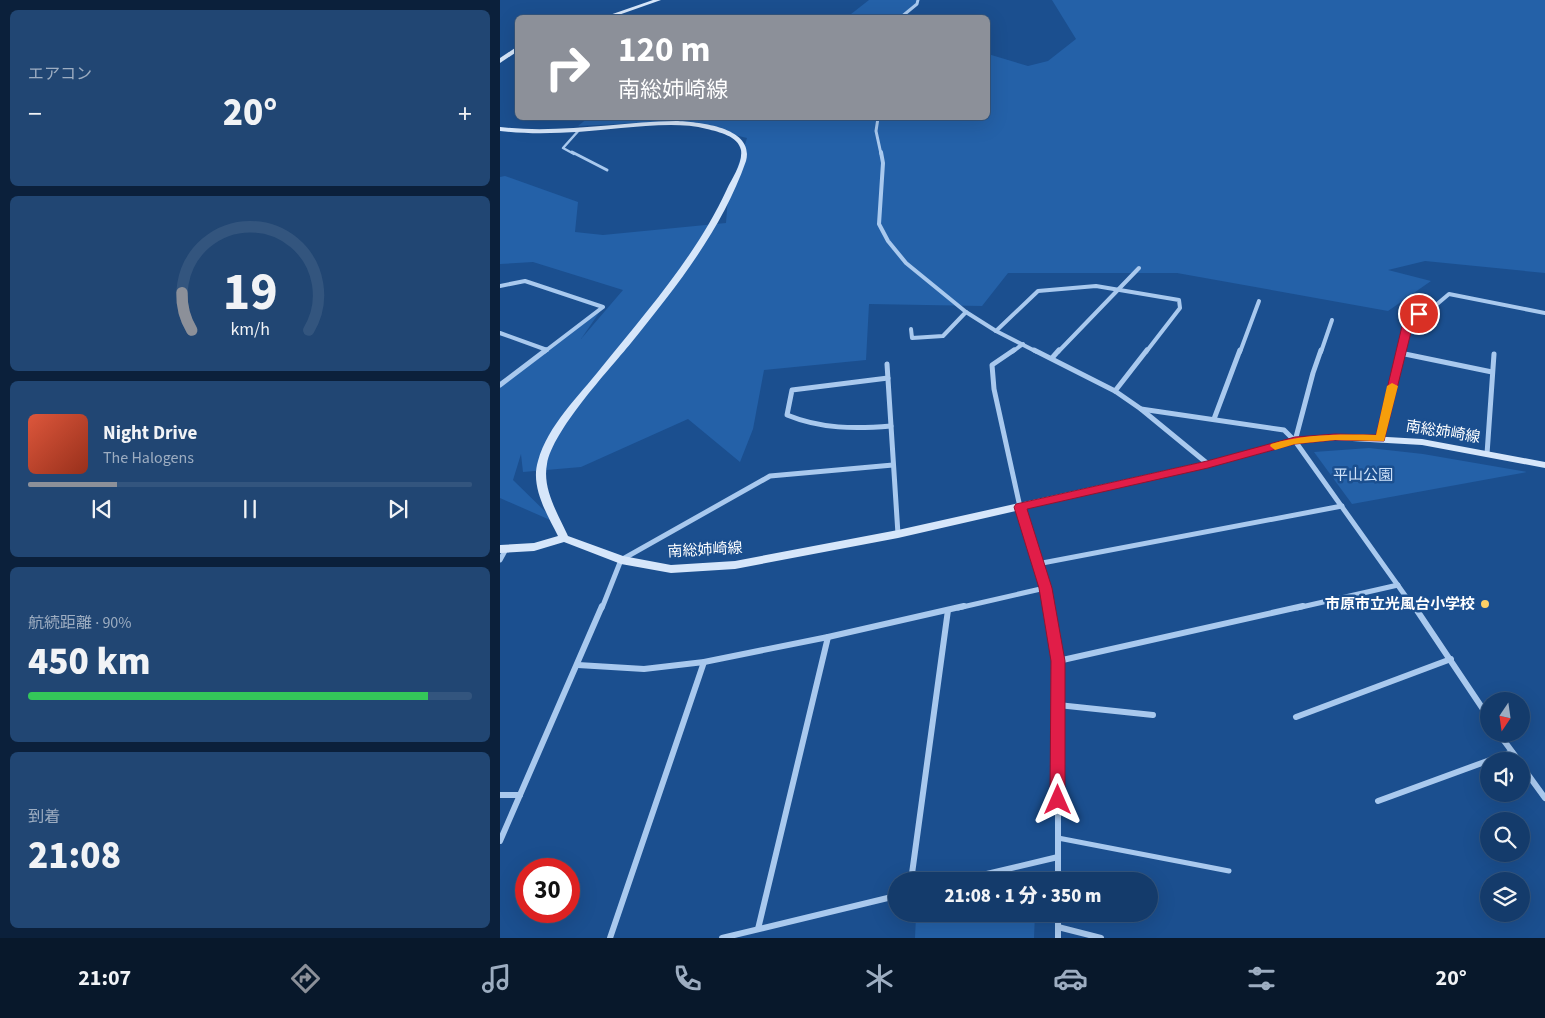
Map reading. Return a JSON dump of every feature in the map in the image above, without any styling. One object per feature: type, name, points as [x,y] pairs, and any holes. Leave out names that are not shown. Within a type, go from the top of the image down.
[{"type":"main road","points":[[611,15],[658,0]]},
{"type":"main road","points":[[500,61],[515,50]]},
{"type":"main road","points":[[500,129],[527,132],[667,124],[702,126],[734,136],[741,142],[744,151],[729,194],[714,223],[680,273],[561,425],[547,452],[542,464],[543,486],[548,503],[564,538],[534,547],[503,549]]},
{"type":"main road","name":"南総姉崎線","points":[[564,538],[621,560],[671,569],[726,566],[898,534],[1208,464],[1295,441],[1335,437],[1422,442],[1545,465]]},
{"type":"street","points":[[904,15],[917,4],[918,0]]},
{"type":"street","points":[[878,120],[876,131],[883,163],[879,224],[888,242],[906,263],[966,312],[1022,344],[1115,391],[1141,409],[1208,464]]},
{"type":"street","points":[[1052,358],[1139,268]]},
{"type":"street","points":[[500,286],[524,281],[603,307],[500,385]]},
{"type":"street","points":[[996,330],[1038,291],[1096,286],[1179,300],[1180,308],[1115,391]]},
{"type":"street","points":[[1380,439],[1408,322],[1415,320],[1419,314],[1437,306],[1449,294],[1545,314]]},
{"type":"street","points":[[1214,419],[1259,300]]},
{"type":"street","points":[[911,329],[912,338],[943,336],[966,312]]},
{"type":"street","points":[[1295,441],[1313,373],[1332,320]]},
{"type":"street","points":[[500,333],[547,350]]},
{"type":"street","points":[[1022,344],[992,365],[994,389],[1020,507],[1045,588],[1058,661],[1058,872]]},
{"type":"street","points":[[1400,353],[1492,372]]},
{"type":"street","points":[[1487,454],[1494,354]]},
{"type":"street","points":[[887,364],[898,534]]},
{"type":"street","points":[[888,378],[792,390],[787,415],[805,423],[850,430],[891,426]]},
{"type":"street","points":[[1141,409],[1284,430],[1295,441],[1342,506],[1480,704]]},
{"type":"street","points":[[500,841],[578,665],[621,560],[770,476],[893,465]]},
{"type":"street","points":[[1037,564],[1342,506]]},
{"type":"street","points":[[500,560],[503,549]]},
{"type":"street","points":[[1058,661],[1398,585]]},
{"type":"street","points":[[578,665],[644,669],[704,662],[828,637],[1045,588]]},
{"type":"street","points":[[912,872],[948,610]]},
{"type":"street","points":[[758,929],[828,637]]},
{"type":"street","points":[[1296,717],[1451,660]]},
{"type":"street","points":[[610,938],[704,662]]},
{"type":"street","points":[[1058,705],[1153,715]]},
{"type":"street","points":[[1505,742],[1512,752]]},
{"type":"street","points":[[1378,801],[1480,764]]},
{"type":"street","points":[[1530,777],[1545,798]]},
{"type":"street","points":[[500,795],[520,796]]},
{"type":"street","points":[[995,872],[1058,857]]},
{"type":"street","points":[[722,938],[888,898]]},
{"type":"street","points":[[1058,922],[1058,938]]},
{"type":"street","points":[[1058,927],[1101,938]]},
{"type":"lane","points":[[580,129],[564,148],[607,170]]},
{"type":"lane","points":[[1058,838],[1229,872]]},
{"type":"green space","points":[[869,0],[919,0],[902,15],[850,15]]},
{"type":"green space","points":[[1052,0],[1545,0],[1545,273],[1425,261],[1388,270],[1431,281],[1388,311],[1177,273],[1008,273],[982,306],[869,304],[866,360],[764,370],[753,429],[740,462],[688,419],[581,467],[523,472],[521,454],[513,480],[557,523],[500,498],[500,385],[603,307],[581,339],[623,290],[533,262],[500,264],[500,177],[505,176],[578,202],[575,232],[603,235],[726,223],[728,197],[747,138],[675,121],[578,126],[586,120],[990,120],[990,55],[1028,66],[1048,61],[1076,39]]},
{"type":"green space","name":"平山公園","points":[[1369,448],[1423,454],[1527,472],[1352,504],[1314,452]]},
{"type":"green space","points":[[916,922],[1035,922],[1034,938],[915,938]]},
{"type":"slow traffic","points":[[1275,446],[1295,441],[1335,437],[1380,439],[1392,386]]},
{"type":"place","name":"市原市立光風台小学校","points":[[1485,604]]},
{"type":"route","points":[[1058,800],[1058,661],[1045,588],[1020,507],[1208,464],[1295,441],[1335,437],[1380,439],[1408,322],[1415,320],[1419,314]]}]
